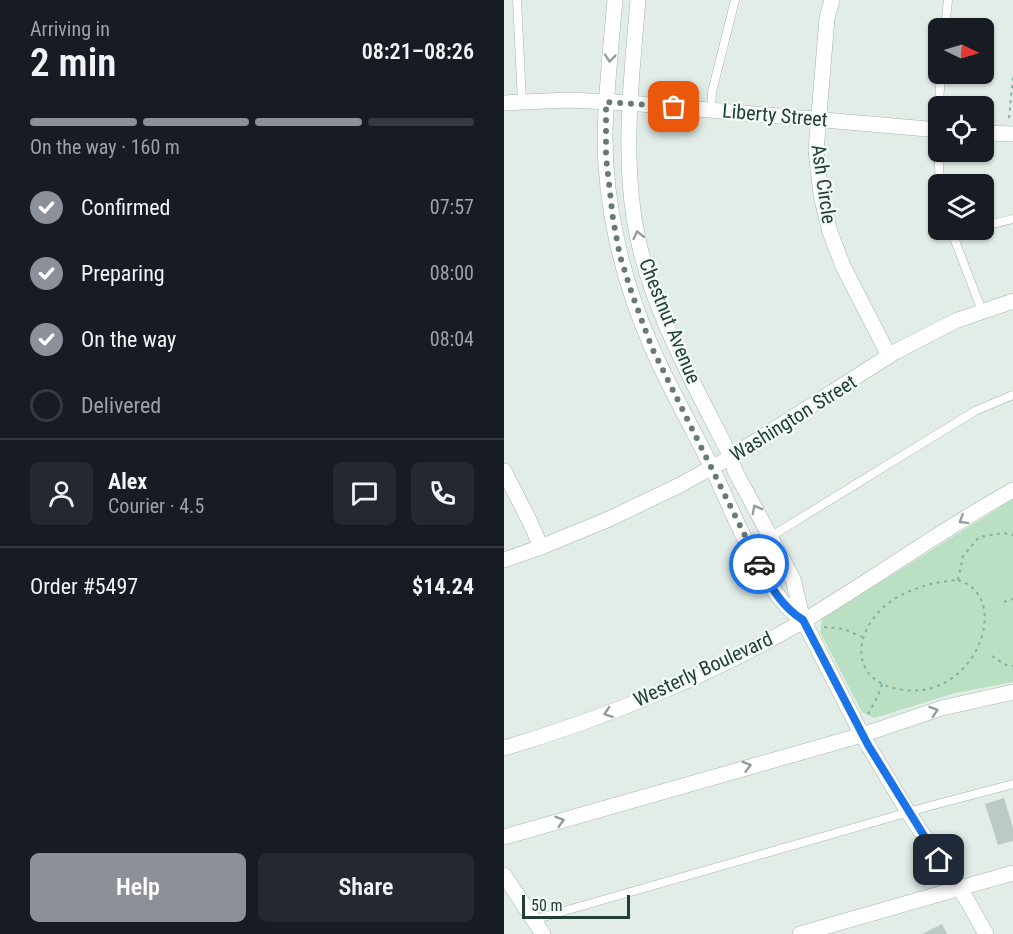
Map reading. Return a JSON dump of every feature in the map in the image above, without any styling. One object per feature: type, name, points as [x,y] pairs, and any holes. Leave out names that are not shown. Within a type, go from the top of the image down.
[{"type":"street","name":"Chestnut Avenue","points":[[615,0],[606,102],[608,176],[620,256],[652,348],[772,589],[791,613],[811,623]]},
{"type":"street","name":"Chestnut Avenue","points":[[638,0],[628,134],[630,186],[634,219],[642,252],[666,324],[731,457],[735,471],[793,579],[862,735],[986,934]]},
{"type":"street","name":"Ash Circle","points":[[832,0],[827,18],[816,151],[821,195],[830,232],[843,266],[889,356]]},
{"type":"street","name":"Liberty Street","points":[[504,103],[569,100],[630,103],[928,129]]},
{"type":"street","points":[[994,133],[1013,134]]},
{"type":"street","name":"Washington Street","points":[[504,560],[540,548],[609,519],[712,469],[889,356],[956,321],[1013,301]]},
{"type":"street","points":[[504,471],[530,522],[540,548]]},
{"type":"street","name":"Westerly Boulevard","points":[[504,748],[620,708],[811,623],[1013,490]]},
{"type":"street","points":[[504,837],[862,735],[942,708],[1013,693]]},
{"type":"street","points":[[800,934],[1013,873]]},
{"type":"street","points":[[504,875],[543,934]]},
{"type":"lane","points":[[517,0],[522,102]]},
{"type":"lane","points":[[711,110],[712,92],[735,0]]},
{"type":"lane","points":[[946,18],[948,0]]},
{"type":"lane","points":[[994,224],[1013,219]]},
{"type":"lane","points":[[955,240],[982,311]]},
{"type":"lane","points":[[770,537],[975,411],[1013,395]]},
{"type":"lane","points":[[533,920],[1013,784]]},
{"type":"path","points":[[1009,118],[1013,77]]},
{"type":"path","points":[[975,531],[979,537]]},
{"type":"path","points":[[958,580],[963,556],[979,537],[1013,534]]},
{"type":"path","points":[[959,679],[929,689],[904,690],[882,684],[870,675],[863,666],[860,653],[862,637],[872,619],[890,603],[919,587],[935,582],[967,581]]},
{"type":"path","points":[[1001,597],[1006,607]]},
{"type":"path","points":[[1004,602],[1013,599]]},
{"type":"path","points":[[811,623],[844,629],[862,637]]},
{"type":"path","points":[[996,651],[992,656],[998,661],[1013,666]]},
{"type":"path","points":[[867,716],[882,684]]},
{"type":"green space","points":[[1013,499],[1013,682],[955,693],[874,718],[862,712],[820,632],[822,619]]},
{"type":"building","points":[[1004,798],[1013,828],[1013,841],[998,845],[985,804]]},
{"type":"building","points":[[942,924],[947,934],[922,934]]},
{"type":"way so far","points":[[674,107],[606,102],[606,157],[613,219],[620,256],[652,348],[759,564]]},
{"type":"route","points":[[759,564],[772,589],[791,613],[803,620],[868,745],[939,860]]}]
